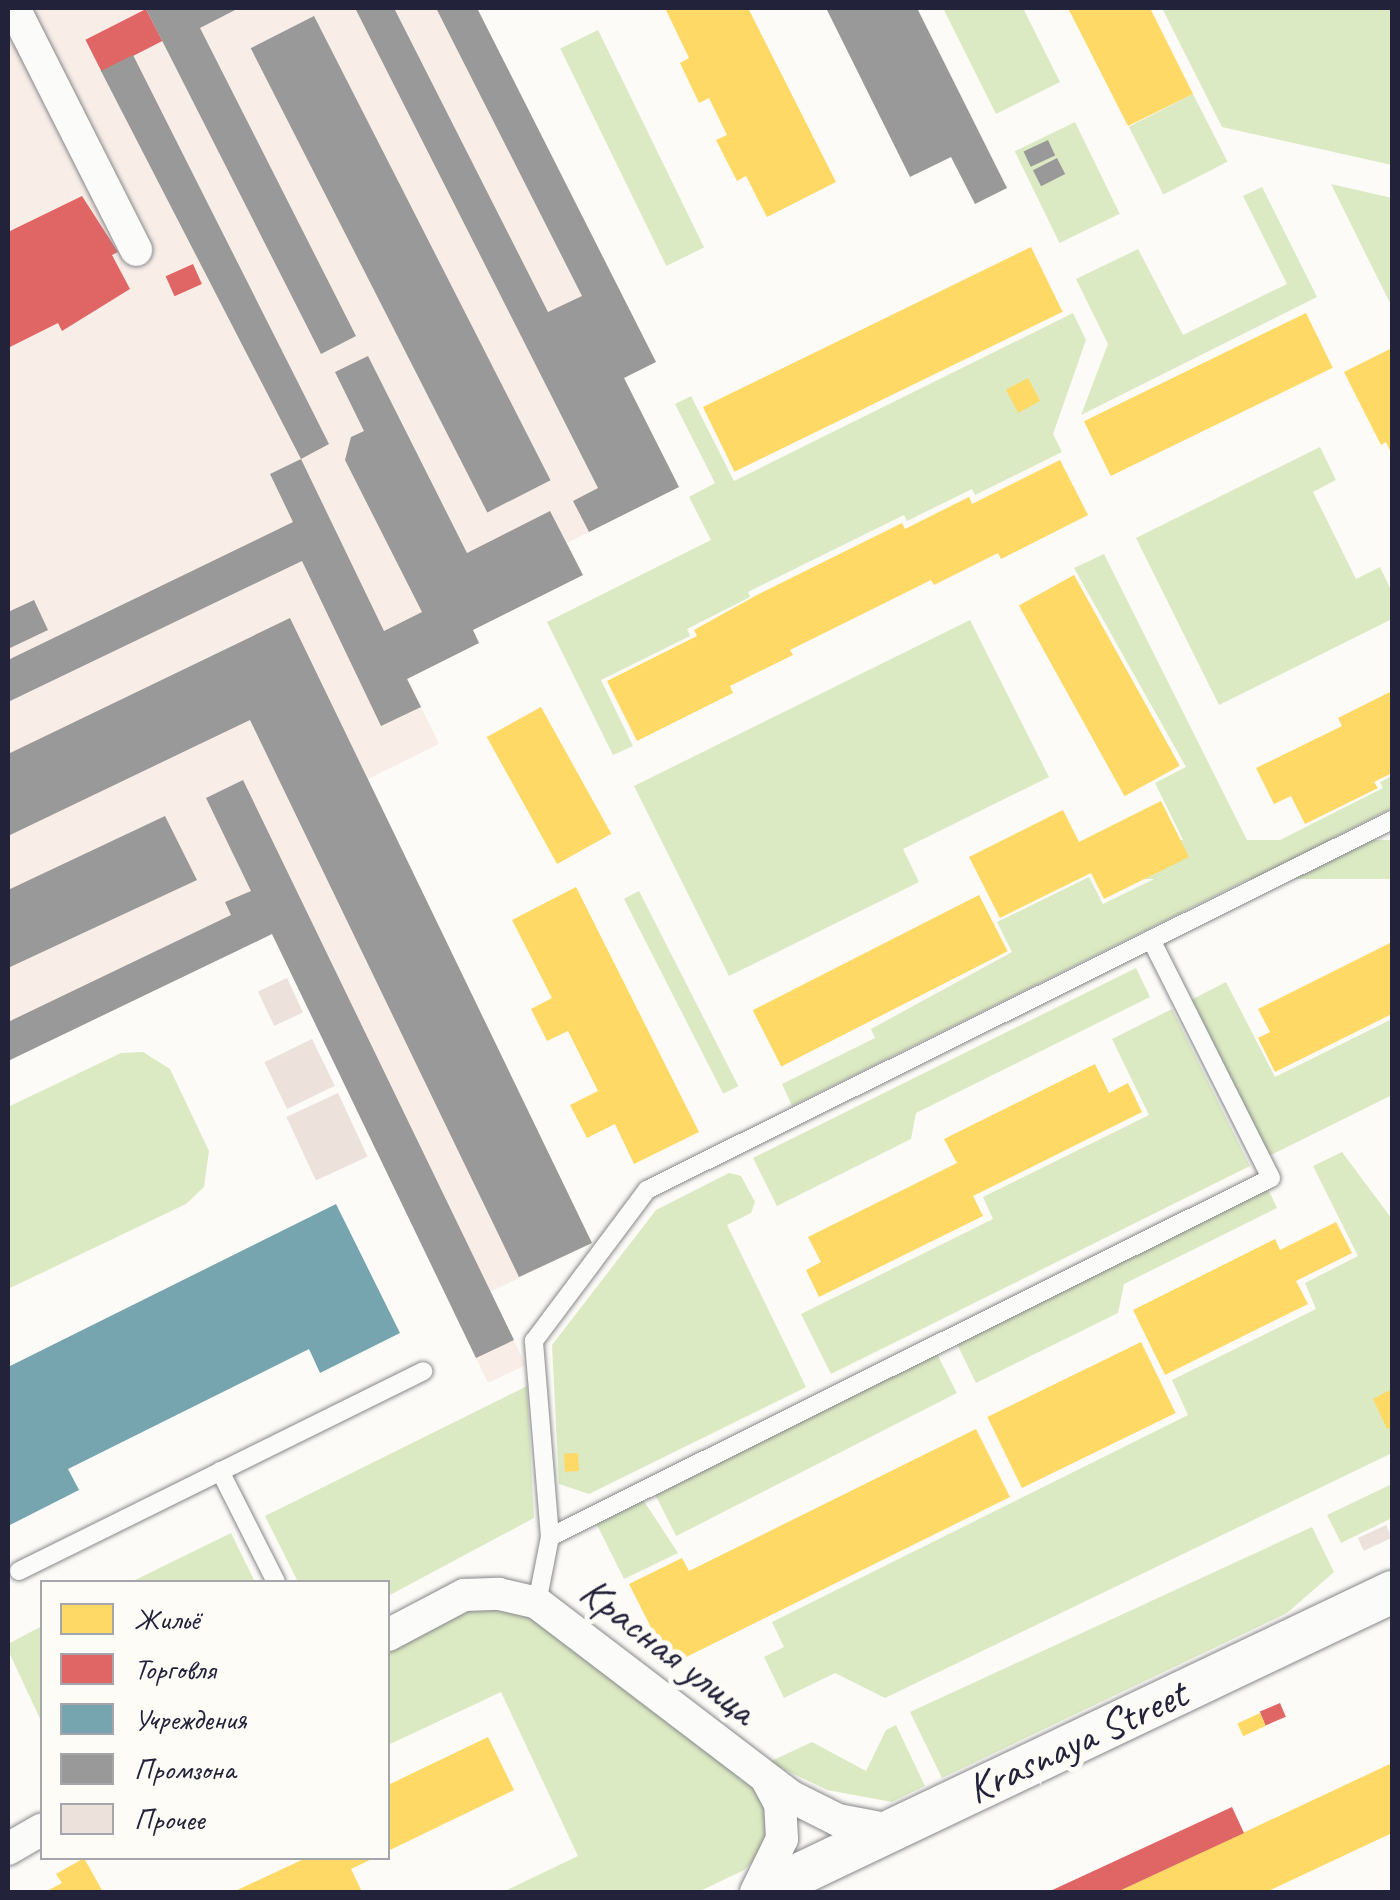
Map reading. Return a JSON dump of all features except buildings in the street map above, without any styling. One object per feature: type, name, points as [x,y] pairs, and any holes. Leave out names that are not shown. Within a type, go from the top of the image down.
[{"type":"street","points":[[14,8],[136,250]]},
{"type":"street","name":"Krasnaya Street","points":[[759,1892],[1392,1592]]},
{"type":"street","name":"Красная улица","points":[[390,1634],[464,1595],[499,1594],[536,1603],[767,1780],[827,1816],[890,1830]]},
{"type":"street","points":[[759,1892],[782,1839],[780,1804],[767,1780]]},
{"type":"street","points":[[8,1849],[40,1830]]},
{"type":"lane","points":[[536,1603],[550,1536],[534,1340],[647,1190],[1392,820]]},
{"type":"lane","points":[[550,1536],[1271,1178],[1151,940]]},
{"type":"lane","points":[[18,1571],[423,1370]]},
{"type":"lane","points":[[220,1471],[275,1580]]},
{"type":"shaded area","points":[[8,8],[477,8],[656,362],[624,378],[679,487],[567,543],[583,575],[473,630],[479,643],[408,679],[439,744],[368,779],[592,1243],[490,1292],[526,1365],[488,1383],[272,934],[8,1061]]},
{"type":"green space","points":[[943,8],[1023,8],[1060,82],[996,114]]},
{"type":"green space","points":[[1162,8],[1392,8],[1392,165],[1222,127]]},
{"type":"green space","points":[[598,30],[704,248],[666,266],[560,48]]},
{"type":"green space","points":[[1193,94],[1228,162],[1163,194],[1129,127]]},
{"type":"green space","points":[[1075,122],[1120,214],[1059,243],[1015,151]]},
{"type":"green space","points":[[1331,184],[1392,198],[1392,307]]},
{"type":"green space","points":[[1262,187],[1317,297],[1081,415],[1108,344],[1076,279],[1138,249],[1183,335],[1287,284],[1243,196]]},
{"type":"green space","points":[[1073,313],[1086,340],[1053,434],[1062,452],[975,495],[972,489],[907,521],[904,515],[748,592],[750,597],[687,629],[690,636],[601,680],[633,746],[613,755],[547,622],[711,540],[689,497],[715,483],[675,404],[691,396],[734,481]]},
{"type":"green space","points":[[1320,447],[1336,480],[1313,492],[1356,579],[1380,567],[1392,592],[1392,619],[1219,705],[1136,538]]},
{"type":"green space","points":[[1104,554],[1263,872],[792,1106],[782,1084],[875,1038],[871,1029],[1012,952],[997,922],[1089,877],[1103,904],[1193,860],[1155,783],[1186,767],[1074,568]]},
{"type":"green space","points":[[970,620],[1049,777],[903,849],[919,882],[729,976],[634,786]]},
{"type":"green space","points":[[1392,776],[1392,808],[1290,860],[1280,840],[1383,788],[1380,782]]},
{"type":"green space","points":[[1146,840],[1392,840],[1392,879],[1146,879]]},
{"type":"green space","points":[[639,891],[738,1086],[723,1094],[624,899]]},
{"type":"green space","points":[[1136,968],[1150,997],[916,1113],[911,1139],[777,1206],[753,1158]]},
{"type":"green space","points":[[1226,982],[1275,1077],[1392,1019],[1392,1095],[1267,1157],[1189,1001]]},
{"type":"green space","points":[[1172,1009],[1250,1166],[831,1374],[801,1314],[993,1219],[983,1197],[1149,1115],[1112,1039]]},
{"type":"green space","points":[[143,1052],[170,1069],[209,1151],[204,1187],[186,1204],[8,1289],[8,1107],[121,1053]]},
{"type":"green space","points":[[1342,1152],[1392,1219],[1392,1453],[885,1698],[835,1673],[784,1698],[764,1657],[784,1647],[772,1622],[1188,1415],[1172,1380],[1316,1309],[1305,1283],[1358,1256],[1313,1166]]},
{"type":"green space","points":[[729,1173],[741,1176],[755,1202],[751,1213],[727,1225],[806,1387],[589,1494],[559,1484],[552,1345],[656,1210]]},
{"type":"green space","points":[[1267,1187],[1277,1208],[1124,1284],[1118,1313],[976,1383],[956,1342]]},
{"type":"green space","points":[[936,1352],[957,1393],[676,1536],[655,1495]]},
{"type":"green space","points":[[527,1386],[534,1518],[390,1595],[390,1580],[297,1580],[265,1516]]},
{"type":"green space","points":[[1392,1484],[1392,1518],[1341,1543],[1327,1515]]},
{"type":"green space","points":[[642,1498],[678,1553],[624,1579],[595,1521]]},
{"type":"green space","points":[[1312,1527],[1334,1572],[1287,1613],[942,1778],[910,1712]]},
{"type":"green space","points":[[231,1533],[254,1580],[135,1580]]},
{"type":"green space","points":[[477,1605],[527,1615],[754,1787],[766,1807],[767,1829],[758,1856],[744,1870],[698,1892],[503,1892],[578,1856],[501,1692],[390,1744],[390,1651]]},
{"type":"green space","points":[[40,1627],[40,1719],[8,1650],[8,1644]]},
{"type":"green space","points":[[896,1725],[925,1786],[892,1802],[827,1790],[769,1762],[812,1742],[866,1771],[886,1730]]}]
